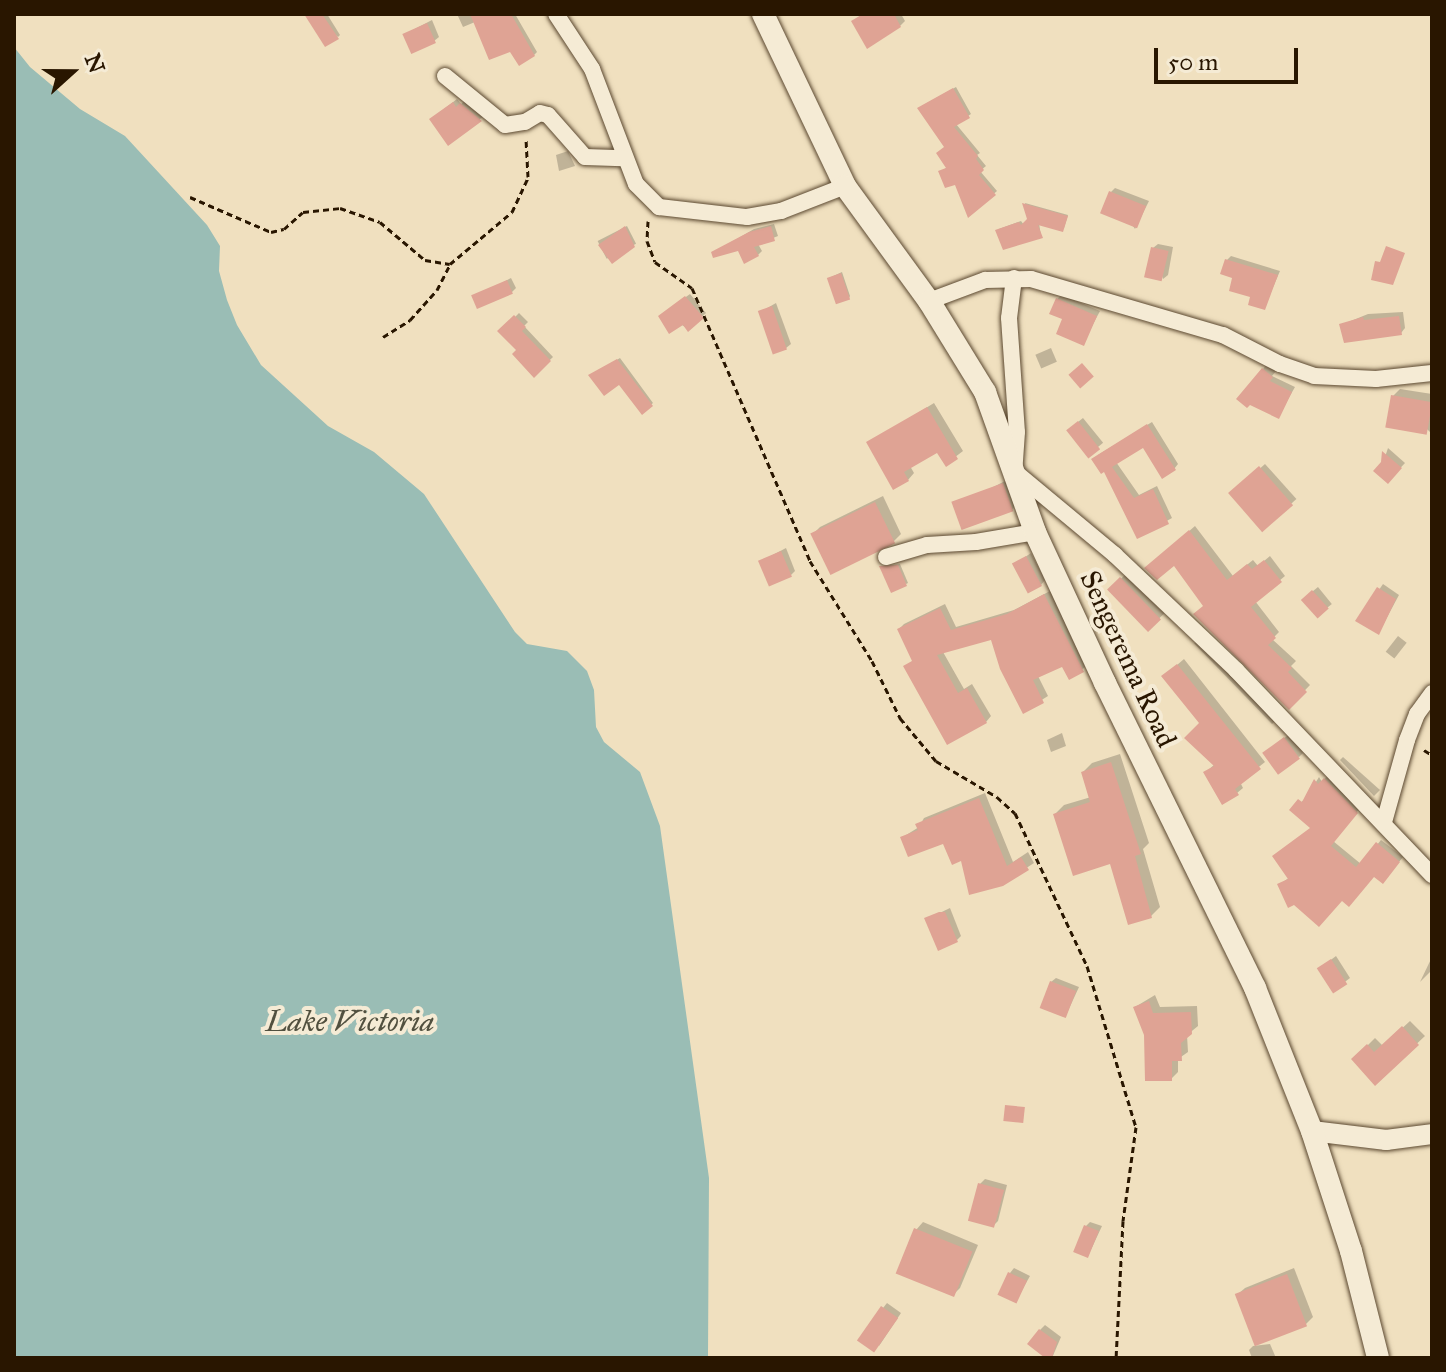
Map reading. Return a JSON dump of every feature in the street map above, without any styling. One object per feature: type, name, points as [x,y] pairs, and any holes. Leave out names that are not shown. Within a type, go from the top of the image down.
[{"type":"main road","name":"Sengerema Road","points":[[763,14],[845,186],[929,301],[985,392],[1035,532],[1105,683],[1255,988],[1312,1131],[1351,1251],[1378,1358]]},
{"type":"street","points":[[556,14],[592,69],[623,158],[636,184],[652,202],[669,210],[747,217],[781,211],[845,186]]},
{"type":"street","points":[[445,76],[495,120],[505,125],[525,122],[534,115],[548,115],[585,157],[623,158]]},
{"type":"street","points":[[1014,278],[1009,310],[1017,432],[1014,471],[1115,555],[1236,670],[1432,875]]},
{"type":"street","points":[[929,301],[985,280],[1031,279],[1223,335],[1280,364],[1314,376],[1376,379],[1432,373]]},
{"type":"street","points":[[886,557],[927,545],[976,542],[1035,532]]},
{"type":"street","points":[[1384,822],[1407,740],[1417,714],[1432,693]]},
{"type":"street","points":[[1312,1131],[1386,1140],[1432,1134]]},
{"type":"path","points":[[383,337],[410,320],[437,290],[450,264],[512,212],[528,177],[525,122]]},
{"type":"path","points":[[190,197],[271,232],[284,229],[303,212],[340,208],[380,222],[425,260],[450,264]]},
{"type":"path","points":[[652,202],[646,229],[655,262],[692,288],[810,561],[872,661],[900,718],[917,741],[936,761],[997,797],[1015,813],[1087,966],[1136,1127],[1123,1221],[1116,1358]]},
{"type":"water","name":"Lake Victoria","points":[[14,47],[30,67],[80,109],[125,136],[207,225],[220,246],[219,271],[227,300],[237,325],[261,365],[328,426],[374,452],[424,494],[515,632],[527,644],[567,651],[587,671],[594,690],[596,727],[604,742],[640,772],[660,826],[709,1178],[708,1358],[14,1358]]},
{"type":"building","points":[[304,14],[322,14],[339,39],[325,47]]},
{"type":"building","points":[[470,14],[511,14],[535,56],[519,66],[510,52],[489,60]]},
{"type":"building","points":[[863,14],[894,14],[901,27],[867,49],[851,21]]},
{"type":"building","points":[[427,23],[436,43],[411,54],[402,34]]},
{"type":"building","points":[[953,88],[970,118],[954,127],[978,156],[976,159],[984,170],[979,175],[996,195],[968,218],[955,185],[945,188],[938,171],[946,168],[936,153],[944,147],[917,108]]},
{"type":"building","points":[[453,102],[456,107],[460,103],[482,121],[448,146],[429,119]]},
{"type":"building","points":[[1109,191],[1146,206],[1137,228],[1100,213]]},
{"type":"building","points":[[1022,203],[1068,216],[1063,232],[1038,225],[1043,238],[1003,250],[995,230],[1019,222],[1021,225],[1027,219]]},
{"type":"building","points":[[625,226],[635,247],[612,264],[598,245]]},
{"type":"building","points":[[771,226],[775,241],[754,247],[759,256],[744,264],[738,251],[713,258],[711,252],[749,232]]},
{"type":"building","points":[[1386,246],[1405,253],[1393,285],[1371,280],[1375,261],[1380,262]]},
{"type":"building","points":[[1151,247],[1169,251],[1162,281],[1144,277]]},
{"type":"building","points":[[1225,259],[1278,275],[1265,310],[1248,305],[1250,297],[1229,291],[1232,278],[1220,274]]},
{"type":"building","points":[[841,273],[850,299],[836,304],[827,278]]},
{"type":"building","points":[[507,280],[513,294],[477,309],[471,295]]},
{"type":"building","points":[[685,296],[704,318],[688,332],[683,325],[669,334],[658,316]]},
{"type":"building","points":[[1056,298],[1097,316],[1084,346],[1056,334],[1062,319],[1049,314]]},
{"type":"building","points":[[772,306],[787,349],[773,354],[758,311]]},
{"type":"building","points":[[514,315],[526,327],[522,331],[551,361],[534,378],[512,354],[516,350],[497,331]]},
{"type":"building","points":[[1399,316],[1402,335],[1344,343],[1339,324],[1363,317],[1364,320]]},
{"type":"building","points":[[617,359],[653,406],[642,415],[619,385],[604,396],[588,375]]},
{"type":"building","points":[[1082,363],[1094,377],[1080,388],[1068,375]]},
{"type":"building","points":[[1262,368],[1273,377],[1270,381],[1292,392],[1279,419],[1250,405],[1247,408],[1236,399]]},
{"type":"building","points":[[1391,395],[1432,402],[1427,435],[1385,427]]},
{"type":"building","points":[[927,407],[958,459],[946,467],[937,453],[904,472],[909,481],[893,490],[866,442]]},
{"type":"building","points":[[1078,421],[1100,449],[1088,459],[1066,430]]},
{"type":"building","points":[[1147,424],[1176,470],[1162,479],[1143,448],[1112,467],[1134,498],[1153,489],[1169,524],[1137,539],[1104,472],[1101,474],[1091,459]]},
{"type":"building","points":[[1382,451],[1402,468],[1388,484],[1373,471],[1381,462]]},
{"type":"building","points":[[1259,466],[1293,505],[1262,532],[1228,493]]},
{"type":"building","points":[[1003,483],[1013,511],[962,530],[951,502]]},
{"type":"building","points":[[875,502],[895,543],[830,575],[810,534]]},
{"type":"building","points":[[1189,530],[1227,580],[1247,564],[1252,569],[1264,560],[1282,582],[1251,607],[1276,638],[1268,645],[1292,668],[1288,672],[1307,692],[1289,710],[1193,614],[1203,606],[1174,566],[1157,580],[1144,568]]},
{"type":"building","points":[[781,551],[792,577],[769,587],[758,561]]},
{"type":"building","points":[[1026,556],[1042,586],[1028,594],[1012,564]]},
{"type":"building","points":[[898,565],[907,586],[891,593],[879,566]]},
{"type":"building","points":[[1120,577],[1161,619],[1148,632],[1107,590]]},
{"type":"building","points":[[1377,587],[1396,599],[1379,635],[1355,621]]},
{"type":"building","points":[[1312,590],[1329,609],[1318,619],[1301,600]]},
{"type":"building","points":[[1044,594],[1084,672],[1069,680],[1062,667],[1033,680],[1044,703],[1023,714],[1000,669],[991,640],[937,655],[958,693],[967,688],[987,723],[947,745],[903,666],[912,661],[897,629],[940,608],[951,630],[1007,614]]},
{"type":"building","points":[[1177,664],[1261,769],[1235,789],[1239,795],[1222,805],[1203,772],[1214,766],[1184,738],[1199,723],[1161,676]]},
{"type":"building","points":[[1284,737],[1300,759],[1278,775],[1262,753]]},
{"type":"building","points":[[1111,762],[1141,854],[1135,856],[1152,918],[1128,925],[1110,864],[1073,876],[1053,814],[1090,802],[1081,772]]},
{"type":"building","points":[[1324,778],[1358,813],[1331,846],[1356,867],[1376,842],[1400,862],[1383,884],[1374,877],[1349,907],[1342,901],[1319,927],[1294,905],[1288,908],[1277,884],[1288,879],[1272,856],[1310,828],[1289,810],[1298,799],[1302,802],[1314,779],[1318,784]]},
{"type":"building","points":[[979,798],[1007,866],[1021,857],[1029,870],[1003,886],[969,895],[961,861],[952,865],[943,844],[908,857],[900,837],[918,830],[915,824]]},
{"type":"building","points":[[945,912],[958,942],[938,951],[924,918]]},
{"type":"building","points":[[1331,959],[1347,984],[1333,993],[1317,968]]},
{"type":"building","points":[[1050,981],[1076,991],[1066,1018],[1040,1008]]},
{"type":"building","points":[[1149,1001],[1153,1013],[1191,1012],[1192,1034],[1181,1043],[1182,1061],[1172,1061],[1172,1081],[1145,1081],[1144,1035],[1133,1007]]},
{"type":"building","points":[[1402,1026],[1419,1045],[1375,1086],[1351,1059],[1367,1044],[1374,1052]]},
{"type":"building","points":[[1005,1105],[1025,1107],[1023,1123],[1003,1121]]},
{"type":"building","points":[[978,1183],[1004,1190],[994,1228],[968,1221]]},
{"type":"building","points":[[1084,1225],[1099,1231],[1088,1258],[1073,1252]]},
{"type":"building","points":[[914,1228],[972,1252],[954,1297],[896,1273]]},
{"type":"building","points":[[1008,1272],[1027,1281],[1016,1304],[997,1295]]},
{"type":"building","points":[[1287,1274],[1307,1326],[1255,1346],[1235,1294]]},
{"type":"building","points":[[881,1306],[898,1318],[874,1352],[857,1340]]},
{"type":"building","points":[[1039,1329],[1057,1342],[1052,1358],[1045,1358],[1027,1344]]}]
